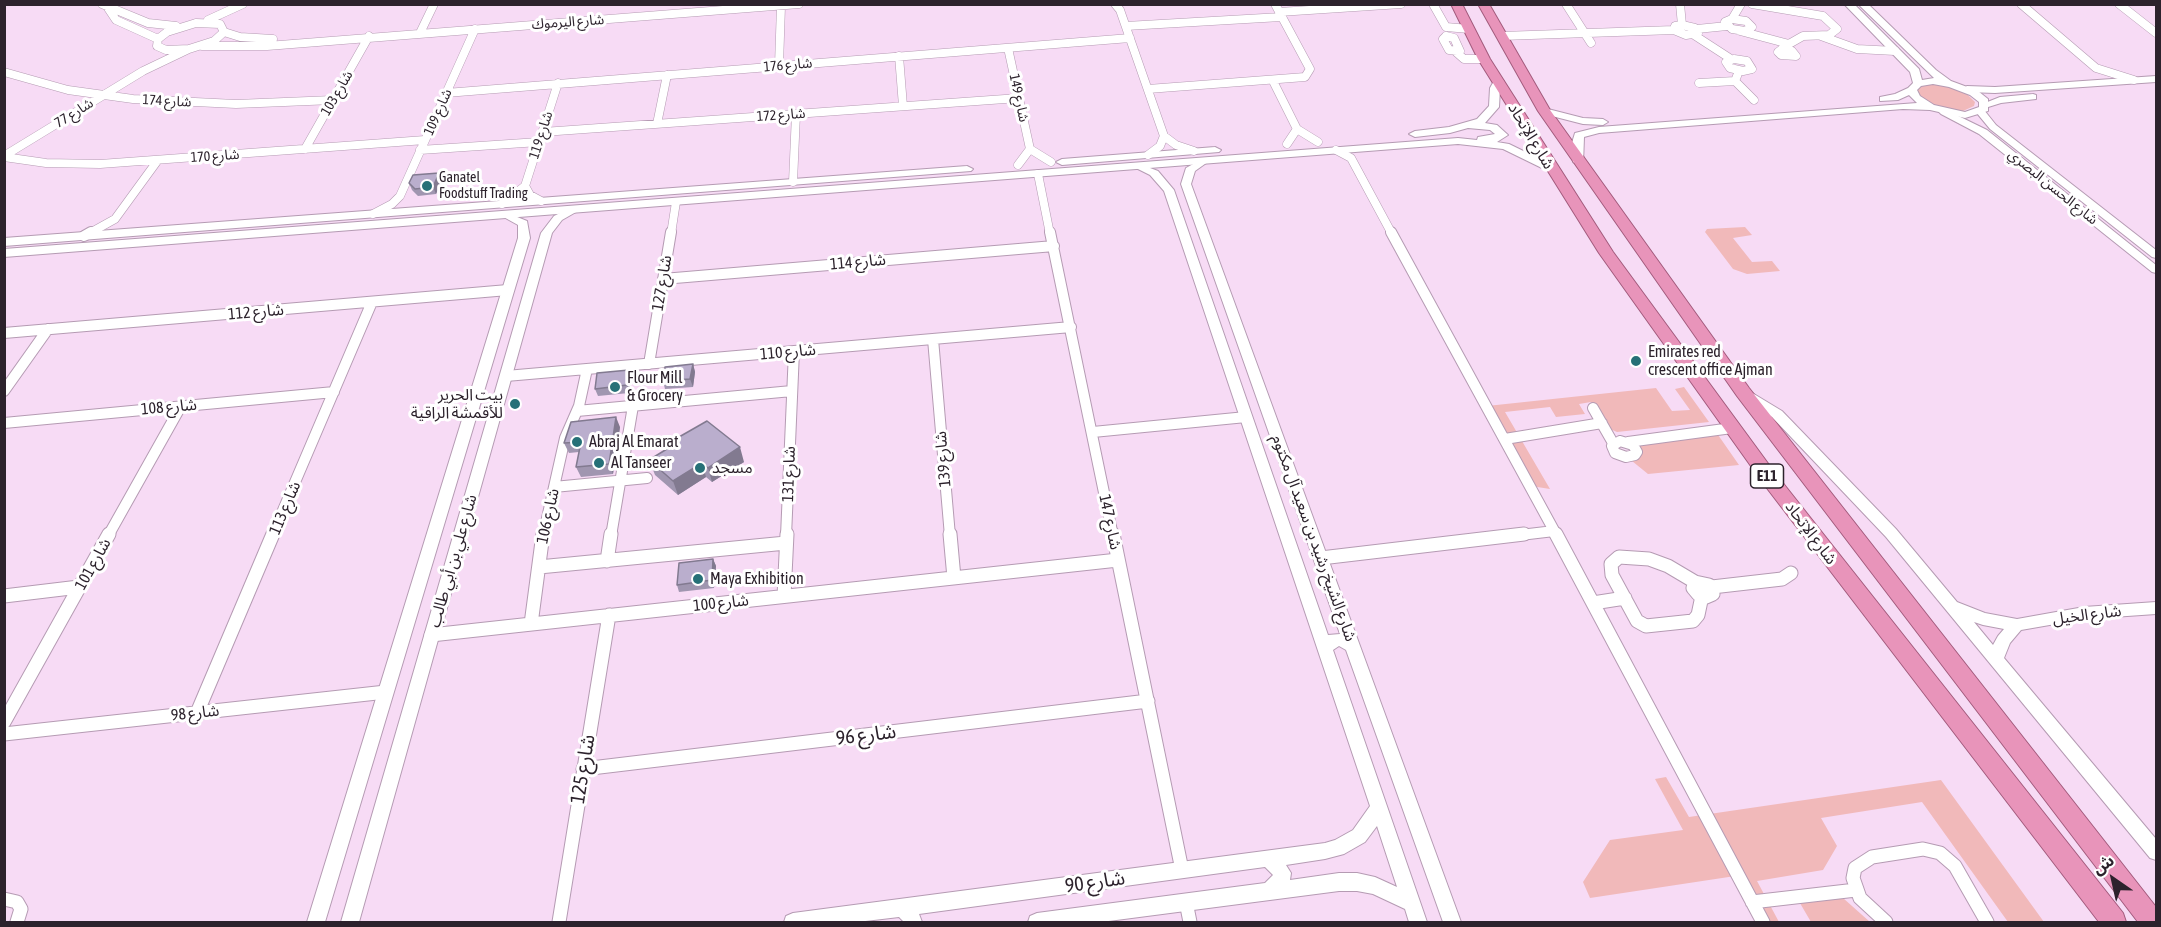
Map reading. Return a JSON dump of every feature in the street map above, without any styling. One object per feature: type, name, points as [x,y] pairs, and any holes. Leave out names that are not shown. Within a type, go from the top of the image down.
[{"type":"highway","name":"شارع الإتحاد","points":[[1456,4],[1484,59],[1605,253],[1732,428],[1865,604],[2114,922]]},
{"type":"highway","name":"شارع الإتحاد","points":[[1483,4],[1544,111],[1743,392],[2153,922]]},
{"type":"highway","points":[[2109,866],[2157,907]]},
{"type":"main road","points":[[1544,111],[1583,121],[1602,122],[1892,99],[1915,87],[1933,81],[1967,89],[1980,97],[1983,108],[1965,115],[1944,112],[1916,98],[1915,87],[1915,71],[1848,4]]},
{"type":"main road","points":[[1862,4],[1932,72],[1952,84]]},
{"type":"main road","points":[[1466,127],[1489,114],[1494,107],[1499,81]]},
{"type":"main road","points":[[1579,162],[1577,146],[1579,135],[1599,130],[1903,106],[1930,107]]},
{"type":"main road","points":[[4,242],[373,214],[397,218],[416,211],[503,209],[572,210],[676,202],[709,194],[793,182],[1018,170],[1038,174],[1137,166],[1199,156],[1287,144],[1466,127],[1493,127],[1502,135],[1495,139],[1354,153],[1336,150],[1199,156],[1148,155],[1051,162],[1018,170],[709,194],[542,201],[503,209],[4,254]]},
{"type":"main road","points":[[1467,141],[1505,146],[1550,168]]},
{"type":"street","points":[[420,33],[434,4]]},
{"type":"street","name":"شارع اليرموك","points":[[202,46],[267,46],[369,36],[799,4]]},
{"type":"street","points":[[1125,27],[1278,11],[1401,4]]},
{"type":"street","points":[[1433,4],[1448,32],[1460,48],[1456,52],[1464,59],[1484,59]]},
{"type":"street","points":[[1490,4],[1496,18],[1494,23]]},
{"type":"street","points":[[1566,4],[1591,43]]},
{"type":"street","points":[[1680,4],[1682,24]]},
{"type":"street","points":[[1729,23],[1741,4]]},
{"type":"street","points":[[1729,23],[1740,31],[1774,42],[1789,44],[1803,36],[1829,35],[1837,29],[1823,16],[1752,4]]},
{"type":"street","points":[[2022,4],[2096,68],[2134,80]]},
{"type":"street","points":[[2119,4],[2157,33]]},
{"type":"street","points":[[107,6],[155,24],[181,26],[203,22],[240,6]]},
{"type":"street","points":[[107,6],[116,20],[158,39]]},
{"type":"street","points":[[158,39],[157,46],[161,48],[189,50],[202,46],[214,41],[224,29],[227,17],[240,6]]},
{"type":"street","points":[[779,65],[781,6]]},
{"type":"street","points":[[1118,6],[1164,136],[1176,145],[1199,156]]},
{"type":"street","points":[[1148,89],[1273,81],[1300,78],[1310,72],[1278,11]]},
{"type":"street","points":[[1502,36],[1674,30],[1683,35],[1729,23],[1746,21],[1752,25],[1749,30],[1740,31]]},
{"type":"street","name":"شارع اليرموك","points":[[203,22],[250,38],[336,39]]},
{"type":"street","points":[[1674,30],[1675,26],[1682,24],[1731,59],[1744,60],[1752,66],[1750,70],[1739,71],[1727,65],[1727,61],[1731,59]]},
{"type":"street","points":[[158,39],[181,26]]},
{"type":"street","name":"شارع 109","points":[[400,196],[475,28]]},
{"type":"street","points":[[1448,32],[1469,29]]},
{"type":"street","points":[[1821,35],[1857,49],[1895,51]]},
{"type":"street","name":"شارع 103","points":[[305,149],[369,36]]},
{"type":"street","name":"شارع 176","points":[[446,93],[1130,38]]},
{"type":"street","points":[[1774,42],[1774,46],[1780,50]]},
{"type":"street","name":"شارع 77","points":[[143,71],[161,48]]},
{"type":"street","name":"شارع 149","points":[[1008,48],[1030,149]]},
{"type":"street","name":"شارع 77","points":[[4,157],[143,71],[189,50]]},
{"type":"street","points":[[899,56],[903,106]]},
{"type":"street","points":[[2094,83],[2100,77],[2096,68]]},
{"type":"street","points":[[1735,81],[1739,71]]},
{"type":"street","name":"شارع 174","points":[[4,72],[68,90],[102,96],[236,104],[333,100]]},
{"type":"street","points":[[657,123],[667,75]]},
{"type":"street","points":[[1967,89],[1989,91],[2157,79]]},
{"type":"street","points":[[1273,81],[1297,129],[1318,142]]},
{"type":"street","points":[[1699,83],[1735,81],[1754,100]]},
{"type":"street","name":"شارع 119","points":[[525,186],[558,83]]},
{"type":"street","points":[[1983,108],[2007,99],[2157,87]]},
{"type":"street","name":"شارع 172","points":[[543,132],[1019,98]]},
{"type":"street","name":"شارع الحسن البصري","points":[[1983,108],[1993,127],[2157,255]]},
{"type":"street","name":"شارع الحسن البصري","points":[[1944,112],[1983,132],[2157,270]]},
{"type":"street","points":[[793,182],[796,114]]},
{"type":"street","points":[[1287,144],[1297,129]]},
{"type":"street","points":[[1148,155],[1160,146],[1164,136]]},
{"type":"street","name":"شارع 170","points":[[4,157],[72,165],[425,140]]},
{"type":"street","points":[[420,150],[539,142]]},
{"type":"street","points":[[1018,170],[1030,149],[1051,162]]},
{"type":"street","points":[[1354,153],[1762,922]]},
{"type":"street","name":"شارع الشيخ رشيد بن سعيد آل مكتوم","points":[[1199,156],[1187,174],[1186,184],[1452,922]]},
{"type":"street","points":[[84,236],[115,219],[158,160]]},
{"type":"street","name":"شارع الشيخ رشيد بن سعيد آل مكتوم","points":[[1137,166],[1161,178],[1171,197],[1418,922]]},
{"type":"street","name":"شارع 147","points":[[1038,174],[1182,870]]},
{"type":"street","points":[[503,209],[525,186],[530,195],[542,201]]},
{"type":"street","points":[[1171,197],[1178,194],[1191,196]]},
{"type":"street","points":[[373,214],[386,208],[400,196],[404,205],[416,211]]},
{"type":"street","name":"شارع 127","points":[[649,364],[676,202]]},
{"type":"street","name":"شارع علي بن أبي طالب","points":[[316,922],[517,263],[525,228],[519,219],[503,209]]},
{"type":"street","name":"شارع علي بن أبي طالب","points":[[350,922],[549,228],[558,218],[572,210]]},
{"type":"street","points":[[115,219],[125,233]]},
{"type":"street","name":"شارع 114","points":[[663,279],[1054,246]]},
{"type":"street","points":[[517,263],[528,260],[539,262]]},
{"type":"street","name":"شارع 112","points":[[4,333],[508,291]]},
{"type":"street","name":"شارع 113","points":[[197,713],[372,302]]},
{"type":"street","name":"شارع 110","points":[[506,376],[1071,327]]},
{"type":"street","points":[[4,391],[48,329]]},
{"type":"street","name":"شارع 139","points":[[933,339],[954,578]]},
{"type":"street","name":"شارع 131","points":[[784,596],[794,351]]},
{"type":"street","name":"شارع 106","points":[[531,624],[541,550],[554,487],[567,432],[577,411],[587,369]]},
{"type":"street","points":[[577,411],[792,391]]},
{"type":"street","name":"شارع 108","points":[[4,423],[334,392]]},
{"type":"street","name":"شارع الإتحاد","points":[[1743,392],[1782,419],[1891,533],[2157,852]]},
{"type":"street","name":"شارع 101","points":[[4,722],[181,406]]},
{"type":"street","points":[[607,561],[633,406]]},
{"type":"street","points":[[1593,408],[1613,443],[1732,428]]},
{"type":"street","points":[[1093,432],[1246,417]]},
{"type":"street","points":[[1504,439],[1602,423]]},
{"type":"street","points":[[554,487],[647,478]]},
{"type":"street","points":[[449,488],[461,489],[475,485]]},
{"type":"street","points":[[439,518],[454,513],[466,516]]},
{"type":"street","points":[[1321,558],[1554,531]]},
{"type":"street","points":[[539,567],[786,543]]},
{"type":"street","points":[[1702,596],[1698,615],[1693,621],[1651,626],[1637,621],[1610,569],[1614,560],[1619,557],[1639,557],[1659,562],[1695,582],[1706,583],[1712,587],[1782,579],[1791,573]]},
{"type":"street","name":"شارع 100","points":[[431,635],[1118,560]]},
{"type":"street","points":[[1695,582],[1695,591],[1702,596],[1713,594],[1712,587]]},
{"type":"street","points":[[4,596],[80,588]]},
{"type":"street","points":[[1593,603],[1625,598]]},
{"type":"street","name":"شارع الخيل","points":[[1950,604],[1983,619],[2017,625],[2084,614],[2157,608]]},
{"type":"street","name":"شارع 125","points":[[559,922],[609,615]]},
{"type":"street","points":[[1317,627],[1336,630],[1345,623]]},
{"type":"street","points":[[1996,660],[2002,640],[2017,625]]},
{"type":"street","points":[[1324,649],[1333,640],[1340,640],[1353,646]]},
{"type":"street","name":"شارع 98","points":[[4,734],[386,692]]},
{"type":"street","name":"شارع 96","points":[[583,770],[1148,701]]},
{"type":"street","name":"شارع 90","points":[[793,922],[1264,859],[1344,846],[1368,828],[1379,808]]},
{"type":"street","points":[[1887,922],[1867,906],[1856,890],[1853,878],[1855,868],[1862,861],[1931,850],[1955,866],[1987,922]]},
{"type":"street","points":[[1264,859],[1272,861],[1282,873],[1281,880],[1271,890]]},
{"type":"street","name":"شارع 90","points":[[1037,922],[1059,921],[1323,883],[1357,882],[1375,886],[1411,903]]},
{"type":"street","points":[[1752,902],[1856,890]]},
{"type":"street","points":[[4,900],[18,902],[21,909],[17,922]]},
{"type":"street","points":[[1186,902],[1190,922]]},
{"type":"street","points":[[922,922],[928,905]]},
{"type":"street","points":[[900,908],[909,913],[913,922]]},
{"type":"shaded area","points":[[1929,83],[1949,86],[1966,93],[1975,102],[1974,106],[1963,111],[1944,110],[1918,99],[1916,87]]},
{"type":"shaded area","points":[[1745,227],[1752,235],[1733,238],[1752,262],[1772,261],[1780,271],[1747,274],[1733,269],[1705,232],[1707,229]]},
{"type":"shaded area","points":[[1684,387],[1709,422],[1617,432],[1608,428],[1591,402],[1579,404],[1585,414],[1556,417],[1550,407],[1505,412],[1550,489],[1531,486],[1487,406],[1656,388],[1672,411],[1690,410],[1675,389]]},
{"type":"shaded area","points":[[1716,432],[1739,465],[1648,474],[1632,461],[1637,458],[1634,441]]},
{"type":"shaded area","points":[[1666,777],[1689,817],[1941,780],[2044,922],[2008,922],[1922,802],[1821,818],[1837,846],[1823,870],[1757,881],[1779,922],[1768,922],[1742,875],[1590,898],[1583,882],[1610,840],[1683,830],[1655,779]]},
{"type":"shaded area","points":[[1834,890],[1870,922],[1811,922],[1797,898]]},
{"type":"building","points":[[439,173],[433,187],[415,189],[409,183],[413,175]]},
{"type":"building","points":[[693,364],[690,379],[663,381],[665,367]]},
{"type":"building","points":[[629,370],[627,385],[595,389],[597,373]]},
{"type":"building","points":[[616,417],[609,464],[576,467],[581,442],[564,443],[571,422]]},
{"type":"building","points":[[707,421],[740,447],[708,468],[702,463],[673,481],[649,460],[675,444],[672,441]]},
{"type":"building","points":[[713,559],[712,580],[677,585],[679,563]]},
{"type":"place","name":"Ganatel Foodstuff Trading","points":[[427,186]]},
{"type":"place","name":"Emirates red crescent office Ajman","points":[[1636,361]]},
{"type":"place","name":"Flour Mill & Grocery","points":[[615,387]]},
{"type":"place","name":"بيت الحرير للأقمشة الراقية","points":[[515,404]]},
{"type":"place","name":"Abraj Al Emarat","points":[[577,442]]},
{"type":"place","name":"Al Tanseer","points":[[599,463]]},
{"type":"place","name":"مسجد","points":[[700,468]]},
{"type":"place","name":"Maya Exhibition","points":[[698,579]]}]
